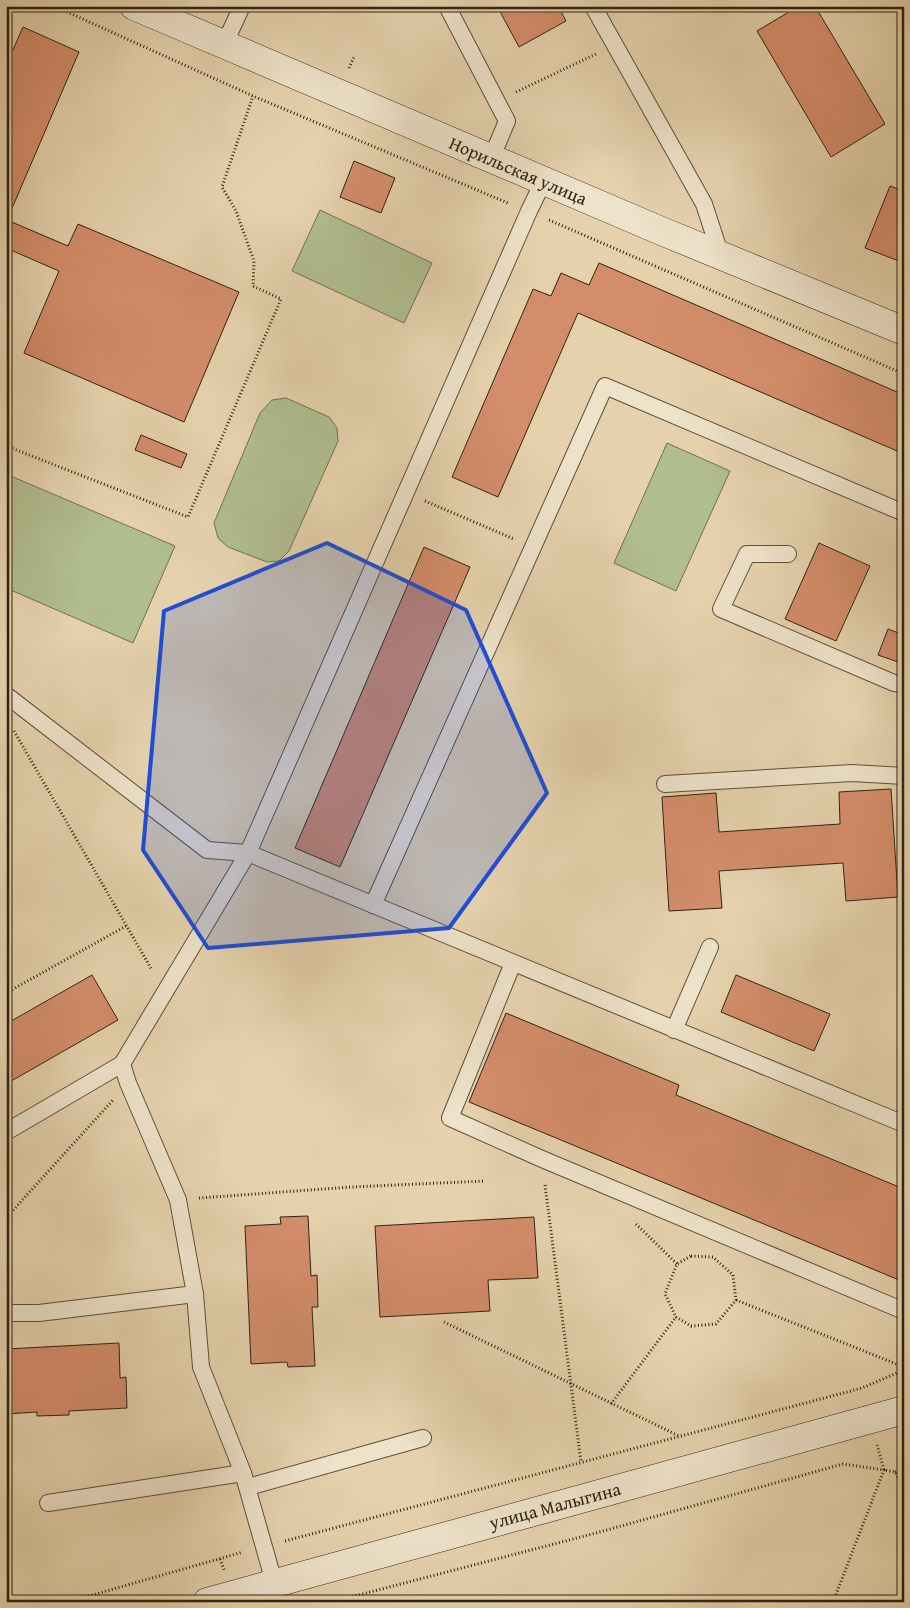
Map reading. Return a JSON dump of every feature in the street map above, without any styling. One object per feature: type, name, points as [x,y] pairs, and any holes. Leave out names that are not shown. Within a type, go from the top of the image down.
[{"type":"street","name":"Норильская улица","points":[[134,6],[544,182],[904,331]]},
{"type":"street","name":"улица Малыгина","points":[[207,1602],[904,1410]]},
{"type":"lane","points":[[224,45],[242,6]]},
{"type":"lane","points":[[447,6],[507,121],[491,159]]},
{"type":"lane","points":[[593,6],[704,204],[721,256]]},
{"type":"lane","points":[[6,1132],[122,1064],[248,853],[529,211],[544,182]]},
{"type":"lane","points":[[373,905],[605,386],[904,512]]},
{"type":"lane","points":[[788,554],[747,554],[720,609],[894,683],[904,685]]},
{"type":"lane","points":[[6,695],[207,850],[248,853],[904,1124]]},
{"type":"lane","points":[[665,784],[852,773],[904,776]]},
{"type":"lane","points":[[674,1030],[710,947]]},
{"type":"lane","points":[[514,963],[450,1118],[542,1159],[904,1311]]},
{"type":"lane","points":[[122,1064],[128,1083],[178,1200],[195,1294],[201,1367],[246,1480],[274,1582]]},
{"type":"lane","points":[[6,1313],[39,1313],[195,1294]]},
{"type":"lane","points":[[48,1503],[246,1480],[423,1438]]},
{"type":"path","points":[[54,6],[253,96],[529,211],[904,374]]},
{"type":"path","points":[[497,102],[615,45]]},
{"type":"path","points":[[6,446],[188,517],[281,299],[253,286],[254,261],[236,211],[222,187],[253,96]]},
{"type":"path","points":[[405,493],[533,547]]},
{"type":"path","points":[[11,726],[165,993]]},
{"type":"path","points":[[6,993],[126,926]]},
{"type":"path","points":[[6,1218],[128,1083]]},
{"type":"path","points":[[542,1159],[581,1462]]},
{"type":"path","points":[[178,1200],[351,1187],[485,1181]]},
{"type":"path","points":[[691,1256],[713,1257],[734,1275],[736,1300],[716,1324],[691,1326],[676,1317],[665,1294],[677,1264],[691,1256]]},
{"type":"path","points":[[736,1300],[904,1369]]},
{"type":"path","points":[[611,1404],[676,1317]]},
{"type":"path","points":[[444,1322],[679,1436]]},
{"type":"path","points":[[68,1602],[264,1546],[862,1388],[904,1369]]},
{"type":"path","points":[[332,1602],[596,1534],[843,1464],[884,1470],[834,1602]]},
{"type":"path","points":[[895,1472],[904,1468]]},
{"type":"highlighted area","points":[[327,543],[466,610],[547,793],[449,928],[208,948],[143,850],[164,611]]},
{"type":"green space","points":[[320,210],[432,263],[404,323],[292,271]]},
{"type":"green space","points":[[286,398],[329,417],[337,428],[338,441],[289,551],[279,561],[267,562],[228,547],[218,538],[214,523],[260,413],[272,400]]},
{"type":"green space","points":[[667,443],[730,471],[676,591],[614,563]]},
{"type":"green space","points":[[6,474],[175,546],[133,643],[6,588]]},
{"type":"building","points":[[497,6],[558,6],[566,21],[519,47]]},
{"type":"building","points":[[799,6],[815,6],[885,124],[831,157],[757,31]]},
{"type":"building","points":[[23,27],[79,52],[7,220],[68,246],[78,224],[239,292],[184,422],[24,353],[59,271],[6,248],[6,66]]},
{"type":"building","points":[[354,161],[395,178],[381,213],[340,197]]},
{"type":"building","points":[[890,186],[904,191],[904,263],[865,248]]},
{"type":"building","points":[[599,263],[904,395],[904,454],[578,313],[498,497],[452,477],[533,289],[551,296],[561,273],[589,285]]},
{"type":"building","points":[[141,435],[187,454],[181,468],[135,450]]},
{"type":"building","points":[[819,543],[870,566],[836,641],[785,619]]},
{"type":"building","points":[[424,547],[470,567],[340,867],[295,848]]},
{"type":"building","points":[[888,629],[904,635],[904,664],[878,655]]},
{"type":"building","points":[[891,789],[898,897],[846,901],[843,863],[719,871],[722,908],[669,911],[662,797],[716,793],[719,832],[840,824],[839,792]]},
{"type":"building","points":[[92,975],[118,1020],[6,1084],[6,1024]]},
{"type":"building","points":[[736,975],[830,1014],[814,1051],[721,1012]]},
{"type":"building","points":[[506,1013],[679,1085],[676,1095],[904,1189],[904,1282],[469,1102]]},
{"type":"building","points":[[308,1216],[311,1276],[317,1275],[318,1307],[312,1307],[315,1366],[288,1367],[287,1362],[251,1364],[245,1226],[281,1224],[280,1217]]},
{"type":"building","points":[[534,1217],[538,1278],[488,1280],[490,1311],[380,1317],[375,1226]]},
{"type":"building","points":[[119,1343],[120,1378],[126,1377],[127,1408],[69,1411],[69,1415],[37,1416],[37,1412],[6,1414],[6,1349]]}]
